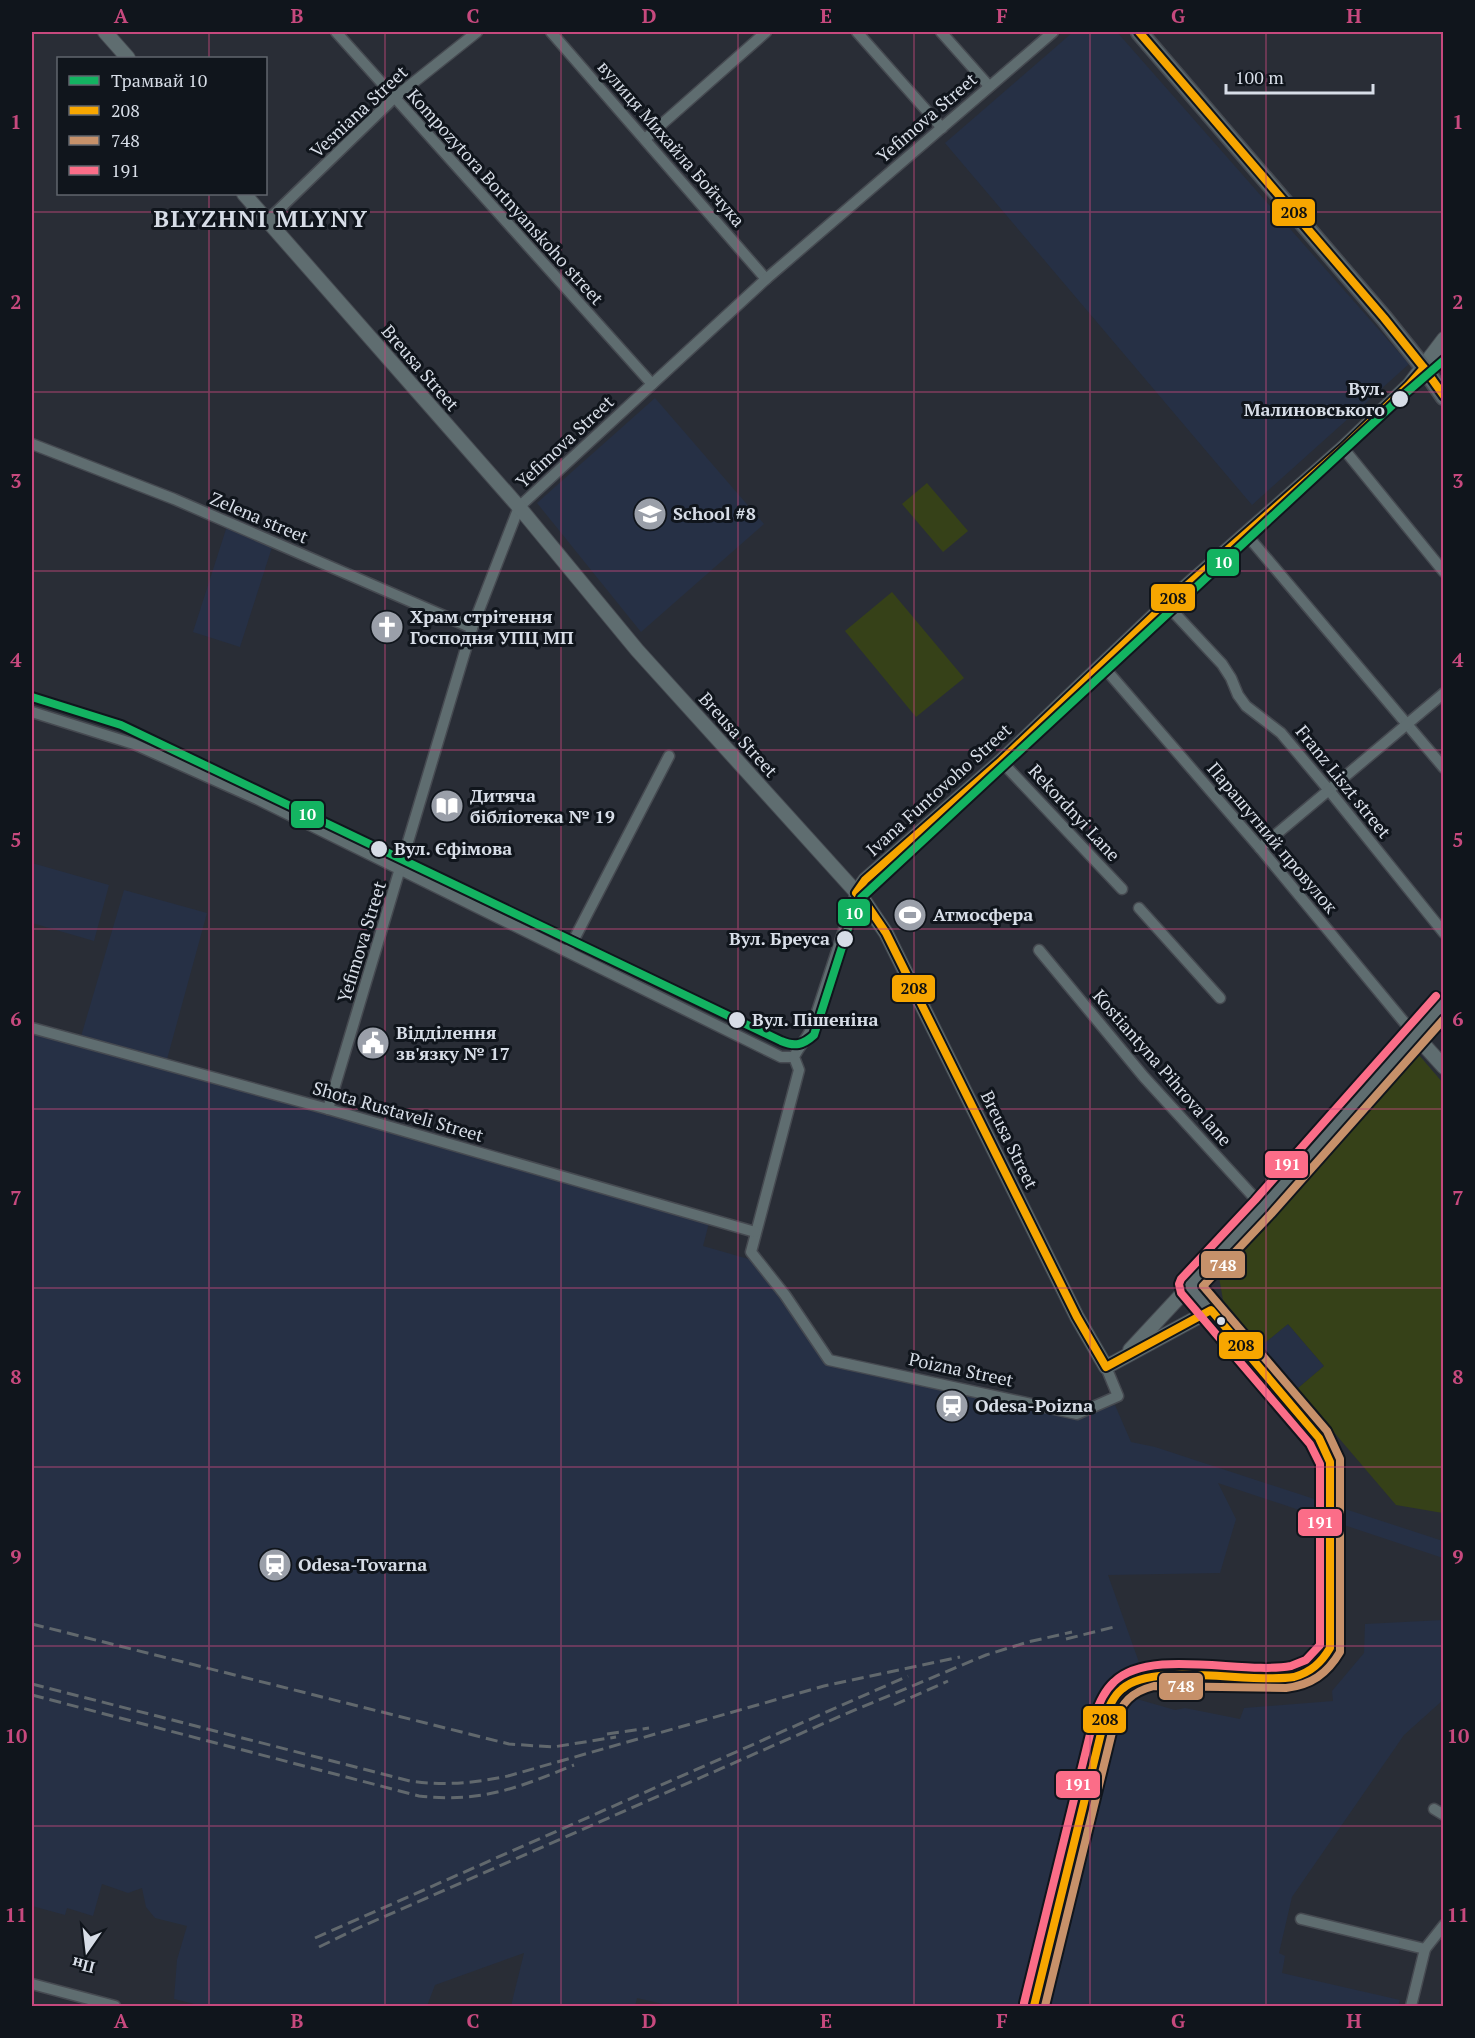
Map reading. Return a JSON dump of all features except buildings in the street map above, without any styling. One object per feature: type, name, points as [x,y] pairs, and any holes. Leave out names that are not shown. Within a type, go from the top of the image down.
[{"type":"main road","points":[[1139,32],[1346,273],[1424,368],[1443,397]]},
{"type":"street","points":[[105,32],[127,57]]},
{"type":"street","name":"Kompozytora Bortnyanskoho street","points":[[336,32],[652,384]]},
{"type":"street","name":"Vesniana Street","points":[[268,220],[394,98],[477,32]]},
{"type":"street","name":"вулиця Михайла Бойчука","points":[[551,32],[766,279]]},
{"type":"street","points":[[645,139],[766,32]]},
{"type":"street","points":[[857,32],[942,128]]},
{"type":"street","points":[[941,32],[989,86]]},
{"type":"street","name":"Yefimova Street","points":[[328,1109],[472,628],[519,507],[766,279],[1053,32]]},
{"type":"street","name":"Breusa Street","points":[[245,195],[519,507],[637,650],[865,902],[886,933],[1072,1307],[1106,1367]]},
{"type":"street","name":"Ivana Funtovoho Street","points":[[794,1057],[808,1038],[856,894],[866,880],[1001,760],[1166,604],[1343,448],[1409,385],[1424,368],[1443,339]]},
{"type":"street","name":"Zelena street","points":[[32,444],[174,499],[472,628]]},
{"type":"street","points":[[1343,448],[1443,572]]},
{"type":"street","points":[[1246,534],[1443,768]]},
{"type":"street","name":"Franz Liszt street","points":[[1166,604],[1222,664],[1246,706],[1281,733],[1443,933]]},
{"type":"street","name":"Парашутний провулок","points":[[1102,665],[1260,849],[1414,1034]]},
{"type":"street","points":[[1260,849],[1443,693]]},
{"type":"street","points":[[32,712],[134,744],[247,795],[781,1057],[794,1057],[799,1070],[755,1232]]},
{"type":"street","points":[[568,951],[669,756]]},
{"type":"street","name":"Rekordnyi Lane","points":[[1001,760],[1122,889]]},
{"type":"street","points":[[1139,908],[1220,998]]},
{"type":"street","name":"Kostiantyna Pihrova lane","points":[[1039,950],[1144,1077],[1263,1207]]},
{"type":"street","points":[[1122,1358],[1263,1207],[1443,1003]]},
{"type":"street","name":"Shota Rustaveli Street","points":[[32,1028],[328,1109],[755,1232]]},
{"type":"street","points":[[1414,1034],[1443,1067]]},
{"type":"street","name":"Poizna Street","points":[[755,1232],[751,1252],[785,1295],[829,1360],[1077,1414],[1118,1396],[1106,1367]]},
{"type":"street","points":[[1034,2007],[1104,1721],[1110,1704],[1120,1688],[1135,1679],[1153,1675],[1286,1678],[1302,1676],[1322,1661],[1330,1648],[1330,1462],[1318,1438],[1189,1286]]},
{"type":"street","points":[[1106,1367],[1211,1310]]},
{"type":"street","points":[[1301,1919],[1425,1949]]},
{"type":"street","points":[[1411,2007],[1425,1949],[1443,1925]]},
{"type":"street","points":[[32,1984],[115,2007]]},
{"type":"shaded area","points":[[1073,32],[1117,32],[1409,364],[1252,505],[945,143]]},
{"type":"shaded area","name":"School #8","points":[[655,398],[764,524],[641,632],[537,503]]},
{"type":"shaded area","points":[[227,526],[273,544],[240,647],[193,632]]},
{"type":"shaded area","points":[[32,863],[109,885],[94,941],[32,923]]},
{"type":"shaded area","points":[[124,890],[207,913],[166,1063],[80,1040]]},
{"type":"shaded area","points":[[32,1033],[710,1219],[703,1246],[752,1260],[825,1362],[1077,1417],[1115,1405],[1131,1442],[1155,1447],[1443,1541],[1443,1558],[1218,1483],[1236,1519],[1220,1573],[1108,1575],[1141,1668],[1119,1678],[1095,1709],[1020,2006],[671,2006],[637,1998],[635,2006],[511,2006],[524,1953],[435,1985],[427,2006],[203,2006],[174,1999],[177,1960],[187,1926],[155,1918],[146,1907],[142,1888],[128,1893],[102,1884],[93,1916],[67,1908],[65,1915],[32,1906]]},
{"type":"shaded area","points":[[1288,1324],[1324,1366],[1297,1389],[1280,1376],[1261,1353],[1261,1346]]},
{"type":"shaded area","points":[[1443,1620],[1443,1700],[1404,1735],[1292,1897],[1279,1953],[1285,1956],[1282,1973],[1400,2000],[1398,2006],[1045,2006],[1115,1715],[1130,1697],[1175,1710],[1185,1708],[1240,1719],[1244,1708],[1333,1701],[1332,1691],[1364,1653],[1365,1624]]},
{"type":"green space","points":[[927,483],[968,531],[943,552],[902,504]]},
{"type":"green space","points":[[892,592],[964,678],[916,717],[845,631]]},
{"type":"green space","points":[[1419,1055],[1443,1083],[1443,1513],[1396,1505],[1297,1389],[1324,1366],[1288,1324],[1261,1346],[1223,1300],[1219,1277]]},
{"type":"railway","points":[[32,1624],[509,1744],[553,1747],[616,1737]]},
{"type":"railway","points":[[1066,1639],[1118,1626]]},
{"type":"railway","points":[[319,1947],[843,1715],[986,1655],[1072,1632]]},
{"type":"railway","points":[[32,1684],[410,1781],[447,1783],[508,1776],[824,1686],[960,1657]]},
{"type":"railway","points":[[315,1938],[908,1676]]},
{"type":"railway","points":[[894,1705],[948,1681]]},
{"type":"railway","points":[[32,1695],[419,1796],[462,1797],[499,1792],[535,1781],[574,1765]]},
{"type":"railway","points":[[607,1734],[649,1728]]},
{"type":"tram line","name":"10","points":[[32,697],[121,725],[781,1041],[799,1044],[814,1035],[851,919],[861,898],[1399,399],[1444,360]]},
{"type":"transit line","name":"208","points":[[1139,32],[1384,318],[1444,396]]},
{"type":"transit line","name":"208","points":[[1034,2006],[1104,1721],[1116,1696],[1122,1689],[1136,1681],[1155,1676],[1294,1677],[1315,1666],[1330,1648],[1330,1462],[1319,1438],[1211,1310],[1106,1367],[1077,1317],[886,933],[856,893],[865,880],[1001,761],[1166,604],[1343,448],[1424,368]]},
{"type":"transit line","name":"191","points":[[1024,2003],[1094,1718],[1101,1699],[1110,1686],[1130,1672],[1150,1666],[1173,1664],[1271,1668],[1291,1666],[1306,1660],[1320,1645],[1320,1464],[1310,1444],[1181,1293],[1179,1284],[1181,1279],[1255,1200],[1436,996]]},
{"type":"transit line","name":"748","points":[[1045,2006],[1114,1724],[1128,1699],[1139,1691],[1154,1686],[1286,1688],[1318,1677],[1340,1652],[1340,1459],[1327,1431],[1203,1286],[1271,1214],[1444,1019]]},
{"type":"place","name":"Вул. Малиновського","points":[[1400,399]]},
{"type":"place","name":"School #8","points":[[650,514]]},
{"type":"place","name":"Храм стрітення Господня УПЦ МП","points":[[387,627]]},
{"type":"place","name":"Дитяча бібліотека № 19","points":[[447,806]]},
{"type":"place","name":"Вул. Єфімова","points":[[379,849]]},
{"type":"place","name":"Атмосфера","points":[[910,915]]},
{"type":"place","name":"Вул. Бреуса","points":[[845,939]]},
{"type":"place","name":"Вул. Пішеніна","points":[[737,1020]]},
{"type":"place","name":"Відділення зв'язку № 17","points":[[373,1043]]},
{"type":"place","name":"Odesa-Poizna","points":[[952,1406]]},
{"type":"place","name":"Odesa-Tovarna","points":[[275,1565]]},
{"type":"district","name":"BLYZHNI MLYNY","points":[[261,219]]}]
